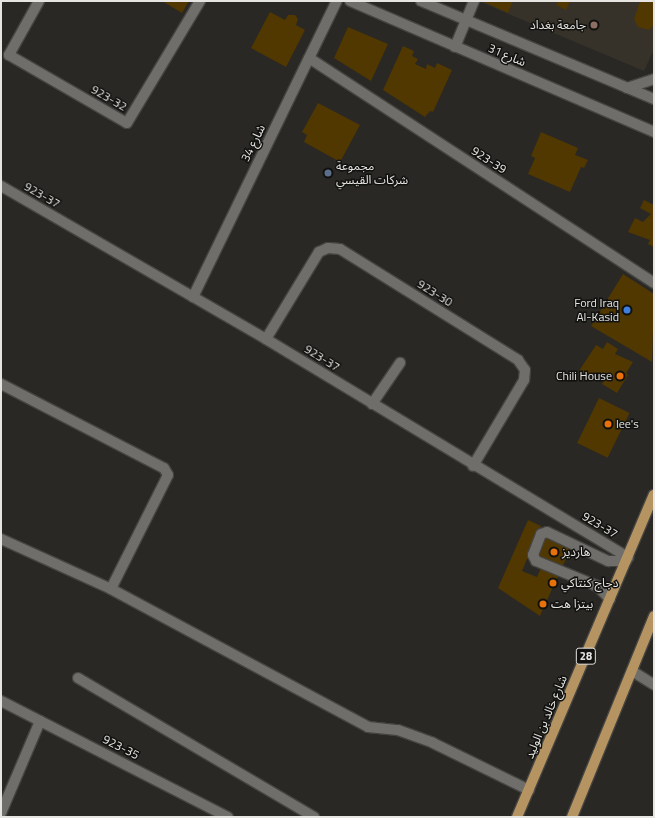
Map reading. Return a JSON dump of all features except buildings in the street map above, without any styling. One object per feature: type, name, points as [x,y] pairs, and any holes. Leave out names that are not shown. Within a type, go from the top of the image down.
[{"type":"main road","name":"شارع خالد بن الوليد","points":[[517,817],[654,495]]},
{"type":"main road","points":[[572,817],[654,616]]},
{"type":"street","name":"923-32","points":[[39,1],[9,55],[127,123],[200,1]]},
{"type":"street","name":"شارع 34","points":[[193,297],[337,1]]},
{"type":"street","name":"شارع 31","points":[[350,1],[654,132]]},
{"type":"street","name":"شارع 31","points":[[421,1],[654,99]]},
{"type":"street","points":[[455,47],[474,1]]},
{"type":"street","name":"923-39","points":[[309,58],[654,283]]},
{"type":"street","points":[[627,88],[654,79]]},
{"type":"street","name":"923-37","points":[[1,186],[266,339],[627,559]]},
{"type":"street","name":"923-30","points":[[266,339],[320,252],[328,248],[340,249],[518,360],[525,370],[524,380],[473,466]]},
{"type":"street","points":[[372,404],[400,363]]},
{"type":"street","points":[[1,384],[164,468],[168,476],[111,589]]},
{"type":"street","points":[[610,600],[597,586],[536,561],[533,555],[541,534],[547,532],[608,561],[627,559]]},
{"type":"street","points":[[1,539],[111,589],[368,727],[398,730],[433,743],[529,790]]},
{"type":"street","points":[[632,671],[654,685]]},
{"type":"street","points":[[78,678],[314,817]]},
{"type":"street","name":"923-35","points":[[1,701],[228,817]]},
{"type":"street","points":[[1,813],[40,721]]},
{"type":"shaded area","name":"جامعة بغداد","points":[[478,1],[654,1],[654,49],[644,71]]},
{"type":"place","name":"جامعة بغداد","points":[[594,25]]},
{"type":"place","name":"مجموعة شركات القيسي","points":[[328,173]]},
{"type":"place","name":"Ford Iraq Al-Kasid","points":[[627,310]]},
{"type":"place","name":"Chili House","points":[[620,376]]},
{"type":"place","name":"lee's","points":[[608,424]]},
{"type":"place","name":"هارديز","points":[[554,552]]},
{"type":"place","name":"دجاج كنتاكي","points":[[553,583]]},
{"type":"place","name":"بيتزا هت","points":[[543,604]]}]
